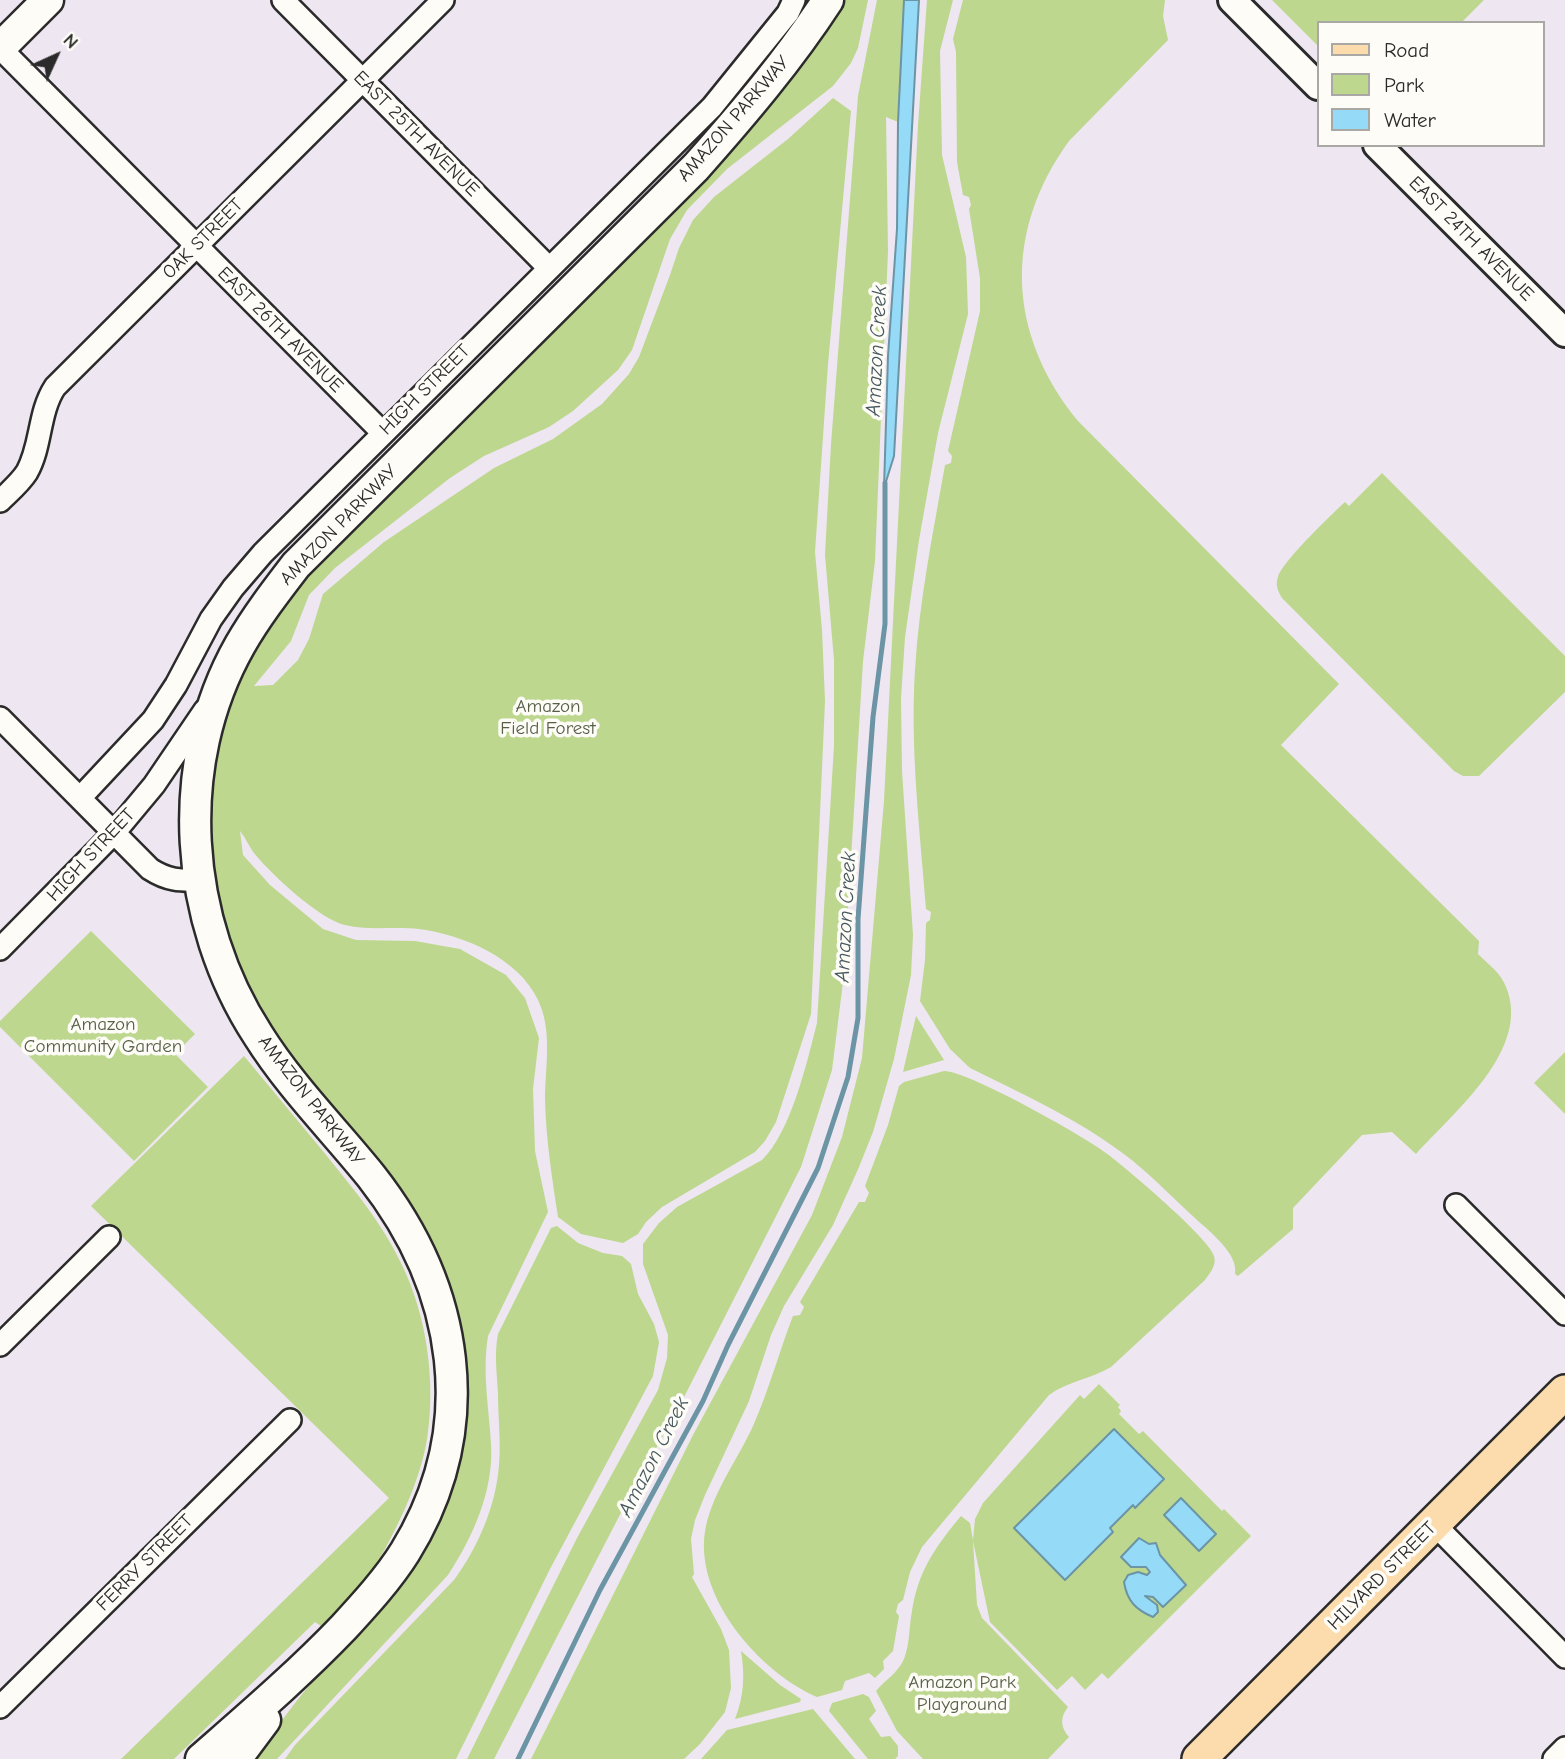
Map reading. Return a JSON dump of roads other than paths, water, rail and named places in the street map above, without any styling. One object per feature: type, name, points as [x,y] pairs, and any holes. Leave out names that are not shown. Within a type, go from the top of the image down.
[{"type":"main road","points":[[0,48],[48,0]]},
{"type":"main road","name":"AMAZON PARKWAY","points":[[201,1759],[303,1669],[374,1594],[405,1552],[428,1509],[443,1462],[451,1415],[446,1326],[430,1274],[407,1230],[373,1179],[286,1075],[257,1035],[233,993],[216,953],[199,880],[195,800],[200,759],[221,685],[239,646],[296,565],[696,167],[752,104],[807,33],[828,0]]},
{"type":"main road","name":"HILYARD STREET","points":[[1199,1759],[1565,1392]]},
{"type":"main road","name":"AMAZON PARKWAY","points":[[236,1759],[303,1669]]},
{"type":"street","name":"EAST 25TH AVENUE","points":[[283,0],[548,267]]},
{"type":"street","name":"OAK STREET","points":[[0,501],[20,481],[31,464],[45,404],[55,387],[443,0]]},
{"type":"street","name":"HIGH STREET","points":[[80,798],[153,720],[176,685],[211,620],[233,588],[263,553],[712,107],[788,13],[794,0]]},
{"type":"street","points":[[1232,0],[1316,84]]},
{"type":"street","name":"EAST 26TH AVENUE","points":[[0,48],[382,432]]},
{"type":"street","name":"EAST 24TH AVENUE","points":[[1379,147],[1565,333]]},
{"type":"street","name":"HIGH STREET","points":[[0,948],[114,833],[160,778],[221,685]]},
{"type":"street","points":[[0,718],[150,869],[162,877],[176,881],[199,880]]},
{"type":"street","points":[[1456,1205],[1565,1314]]},
{"type":"street","points":[[0,1345],[109,1237]]},
{"type":"street","name":"FERRY STREET","points":[[0,1707],[290,1420]]},
{"type":"street","points":[[1434,1524],[1565,1657]]},
{"type":"street","points":[[1554,1759],[1565,1748]]},
{"type":"water","points":[[904,0],[919,0],[894,456],[884,488],[888,356],[897,229],[898,122]]},
{"type":"water","points":[[1114,1429],[1164,1479],[1110,1528],[1113,1532],[1065,1580],[1014,1528]]},
{"type":"water","points":[[1181,1498],[1216,1534],[1199,1551],[1164,1515]]},
{"type":"water","points":[[1139,1538],[1149,1544],[1156,1543],[1160,1555],[1186,1585],[1163,1607],[1153,1597],[1145,1596],[1157,1605],[1158,1612],[1153,1617],[1133,1604],[1124,1582],[1128,1575],[1138,1572],[1147,1575],[1150,1572],[1146,1567],[1131,1567],[1121,1557]]},
{"type":"waterway","name":"Amazon Creek","points":[[518,1759],[600,1590],[703,1401],[728,1345],[818,1168],[848,1077],[858,1018],[858,919],[873,717],[885,624],[885,483]]},
{"type":"park label","name":"Amazon Field Forest","points":[[548,718]]},
{"type":"park label","name":"Amazon Community Garden","points":[[103,1036]]},
{"type":"park label","name":"Amazon Park Playground","points":[[962,1694]]}]
